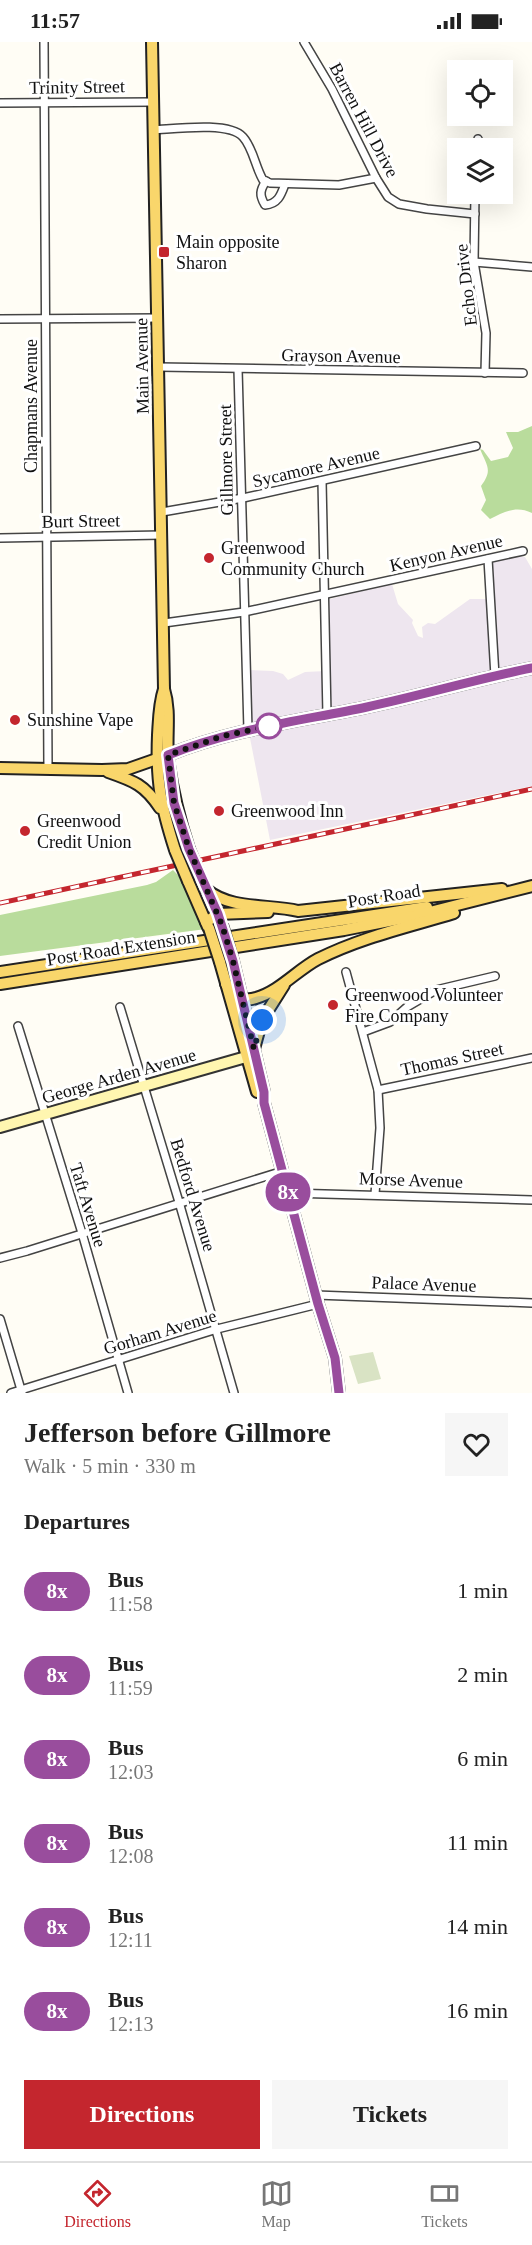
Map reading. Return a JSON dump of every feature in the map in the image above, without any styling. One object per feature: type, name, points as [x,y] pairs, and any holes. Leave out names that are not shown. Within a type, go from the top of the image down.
[{"type":"main road","name":"Main Avenue","points":[[152,42],[164,623],[164,689],[160,702],[162,757],[189,849],[220,919],[233,961],[242,999],[250,1053]]},
{"type":"main road","points":[[0,768],[102,770],[129,768],[190,746],[248,730],[327,715],[532,668]]},
{"type":"main road","name":"Main Avenue","points":[[162,757],[157,782],[162,810],[175,850],[207,925],[264,1092],[264,1103],[335,1358],[339,1393]]},
{"type":"main road","points":[[102,770],[141,785],[151,794],[162,810]]},
{"type":"main road","points":[[207,925],[220,919],[532,886]]},
{"type":"main road","points":[[226,984],[236,997],[256,998],[284,984],[316,960],[377,934],[452,914],[532,886]]},
{"type":"main road","name":"Post Road","points":[[532,886],[414,916],[344,930],[244,941],[532,886]]},
{"type":"main road","points":[[207,890],[214,896],[227,900],[279,906],[298,911]]},
{"type":"main road","name":"Post Road Extension","points":[[0,972],[244,941]]},
{"type":"main road","name":"Post Road Extension","points":[[0,984],[244,941]]},
{"type":"main road","points":[[250,1053],[262,1020],[284,984]]},
{"type":"main road","name":"George Arden Avenue","points":[[0,1127],[250,1053]]},
{"type":"street","name":"Chapmans Avenue","points":[[44,42],[48,769]]},
{"type":"street","name":"Barren Hill Drive","points":[[304,42],[332,89],[376,178],[388,197],[399,204],[475,214]]},
{"type":"street","name":"Trinity Street","points":[[0,103],[153,102]]},
{"type":"street","points":[[154,130],[224,128],[236,131],[243,137],[258,171],[266,181],[339,186],[376,178]]},
{"type":"street","points":[[266,181],[261,189],[260,198],[265,205],[278,200],[285,184]]},
{"type":"street","name":"Echo Drive","points":[[475,204],[474,262],[486,333],[485,373]]},
{"type":"street","points":[[474,262],[532,267]]},
{"type":"street","points":[[0,319],[158,318]]},
{"type":"street","name":"Grayson Avenue","points":[[159,367],[523,373]]},
{"type":"street","name":"Gillmore Street","points":[[238,369],[248,730]]},
{"type":"street","name":"Sycamore Avenue","points":[[162,512],[243,498],[476,446]]},
{"type":"street","points":[[322,481],[327,715]]},
{"type":"street","name":"Burt Street","points":[[0,537],[162,535]]},
{"type":"street","name":"Kenyon Avenue","points":[[164,623],[244,612],[523,551]]},
{"type":"street","points":[[488,559],[495,676]]},
{"type":"street","points":[[346,972],[378,1090],[380,1128],[375,1194]]},
{"type":"street","points":[[363,1032],[390,1022],[408,1006],[436,990],[495,976]]},
{"type":"street","name":"Bedford Avenue","points":[[120,1007],[217,1329],[234,1393]]},
{"type":"street","name":"Taft Avenue","points":[[18,1026],[82,1233],[128,1393]]},
{"type":"street","name":"Thomas Street","points":[[378,1090],[532,1058]]},
{"type":"street","points":[[0,1258],[283,1171]]},
{"type":"street","name":"Morse Avenue","points":[[289,1193],[532,1200]]},
{"type":"street","name":"Palace Avenue","points":[[317,1299],[532,1302]]},
{"type":"street","name":"Gorham Avenue","points":[[11,1393],[21,1392],[317,1299]]},
{"type":"street","points":[[0,1319],[21,1392]]},
{"type":"shaded area","points":[[517,556],[525,557],[532,569],[532,786],[270,840],[249,733],[248,670],[273,671],[283,674],[288,680],[305,672],[326,671],[326,600],[392,584],[398,604],[413,620],[412,623],[418,636],[423,638],[422,627],[428,623],[435,624],[470,599],[489,599],[488,564]]},
{"type":"green space","points":[[532,426],[532,513],[515,510],[490,519],[481,510],[486,500],[481,486],[488,472],[480,449],[491,461],[508,457],[513,448],[506,432],[518,432]]},
{"type":"green space","points":[[173,870],[185,882],[206,929],[0,956],[0,915],[147,885],[156,882]]},
{"type":"green space","points":[[373,1352],[381,1379],[358,1384],[349,1356]]},
{"type":"railway","points":[[0,903],[532,789]]},
{"type":"bus line","name":"8x","points":[[339,1393],[335,1358],[318,1304],[264,1103],[264,1092],[233,961],[218,914],[189,849],[174,803],[168,755],[190,746],[248,730],[370,706],[532,668]]},
{"type":"place","name":"Main opposite Sharon","points":[[164,252]]},
{"type":"place","name":"Greenwood Community Church","points":[[209,558]]},
{"type":"place","name":"Sunshine Vape","points":[[15,720]]},
{"type":"place","name":"Greenwood Inn","points":[[219,811]]},
{"type":"place","name":"Greenwood Credit Union","points":[[25,831]]},
{"type":"place","name":"Greenwood Volunteer Fire Company","points":[[333,1005]]},
{"type":"route","points":[[262,1020],[254,1049],[222,925],[189,849],[174,803],[168,755],[223,736],[269,726]]}]
